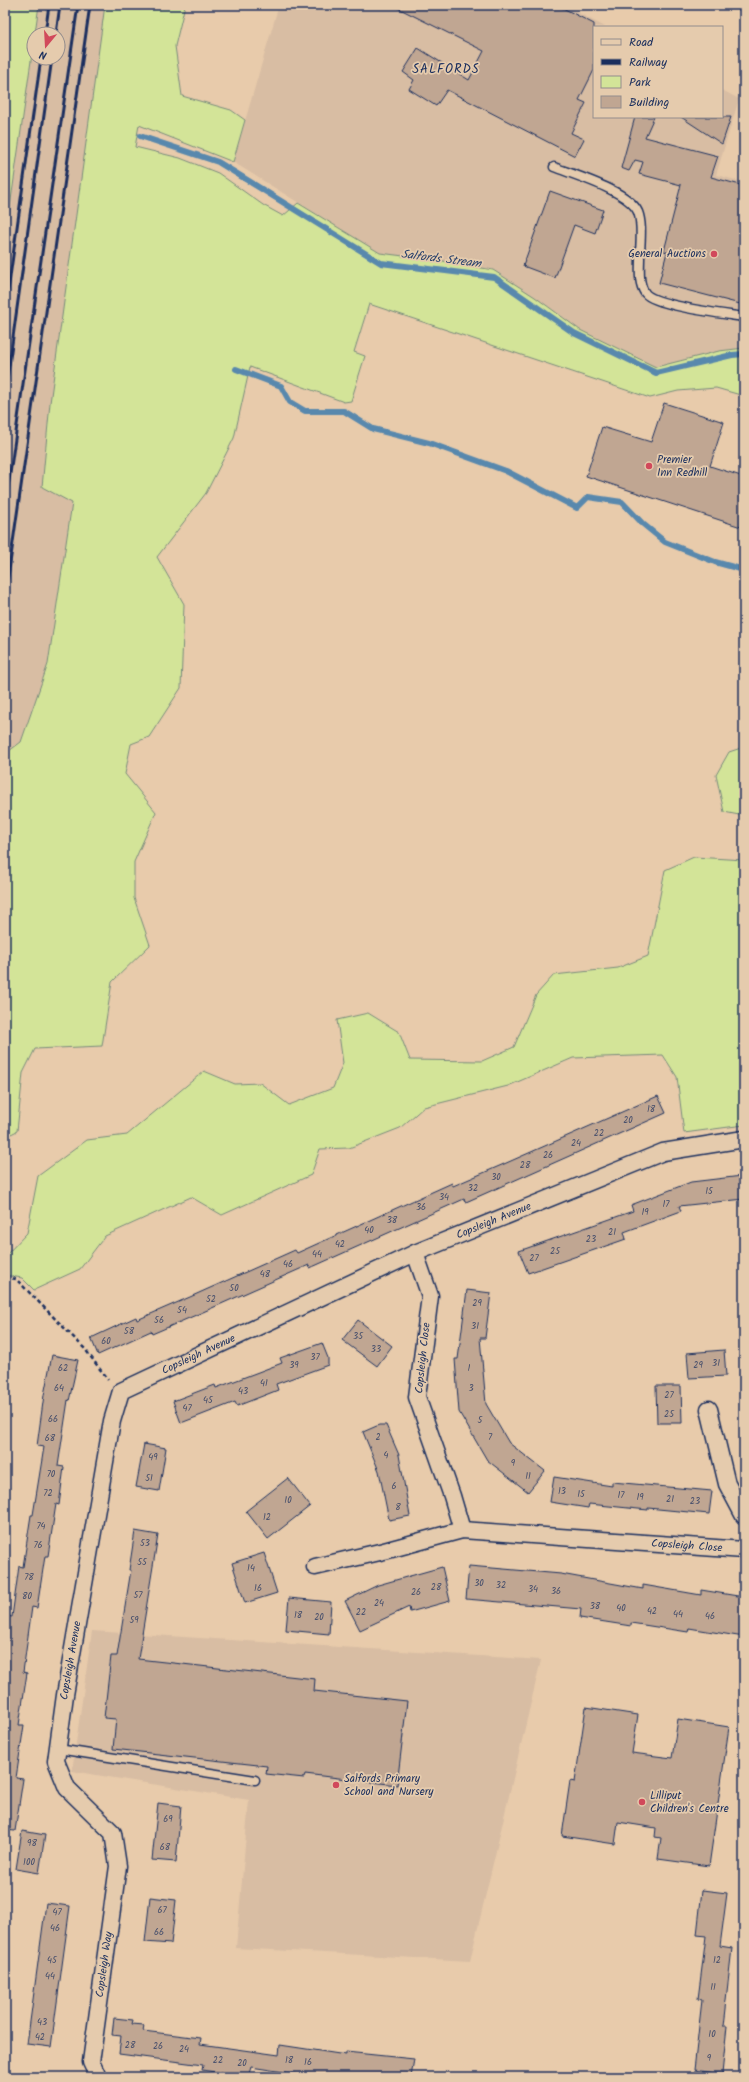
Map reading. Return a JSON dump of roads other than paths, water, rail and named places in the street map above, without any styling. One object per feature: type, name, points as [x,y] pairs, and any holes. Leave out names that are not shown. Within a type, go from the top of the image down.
[{"type":"street","name":"Copsleigh Avenue","points":[[118,1866],[113,1834],[66,1788],[56,1761],[65,1695],[110,1429],[120,1391],[416,1253],[663,1152],[744,1139]]},
{"type":"street","name":"Copsleigh Close","points":[[416,1253],[430,1296],[417,1397],[452,1496],[462,1530]]},
{"type":"street","points":[[709,1409],[727,1484],[744,1516]]},
{"type":"street","name":"Copsleigh Close","points":[[315,1567],[384,1551],[462,1530],[744,1550]]},
{"type":"street","name":"Copsleigh Way","points":[[98,2077],[91,2062],[118,1866]]},
{"type":"lane","points":[[554,167],[610,190],[629,201],[638,212],[640,225],[640,279],[645,293],[655,300],[669,304],[744,317]]},
{"type":"lane","points":[[58,1749],[255,1780]]},
{"type":"waterway","name":"Salfords Stream","points":[[140,136],[218,162],[381,263],[494,277],[574,333],[656,373],[732,355],[744,354]]},
{"type":"waterway","points":[[236,369],[281,386],[290,402],[305,411],[344,411],[373,429],[429,443],[506,471],[577,508],[588,497],[622,502],[643,524],[665,542],[715,562],[744,570]]},
{"type":"railway","points":[[46,26],[49,5]]},
{"type":"railway","points":[[57,26],[60,5]]},
{"type":"railway","points":[[5,508],[78,5]]},
{"type":"railway","points":[[5,598],[90,5]]},
{"type":"railway","points":[[5,312],[40,66]]},
{"type":"railway","points":[[5,394],[51,66]]},
{"type":"place","name":"General Auctions","points":[[714,254]]},
{"type":"place","name":"Premier Inn Redhill","points":[[649,466]]},
{"type":"place","name":"Salfords Primary School and Nursery","points":[[336,1785]]},
{"type":"place","name":"Lilliput Children's Centre","points":[[642,1802]]},
{"type":"district","name":"SALFORDS","points":[[446,69]]}]
